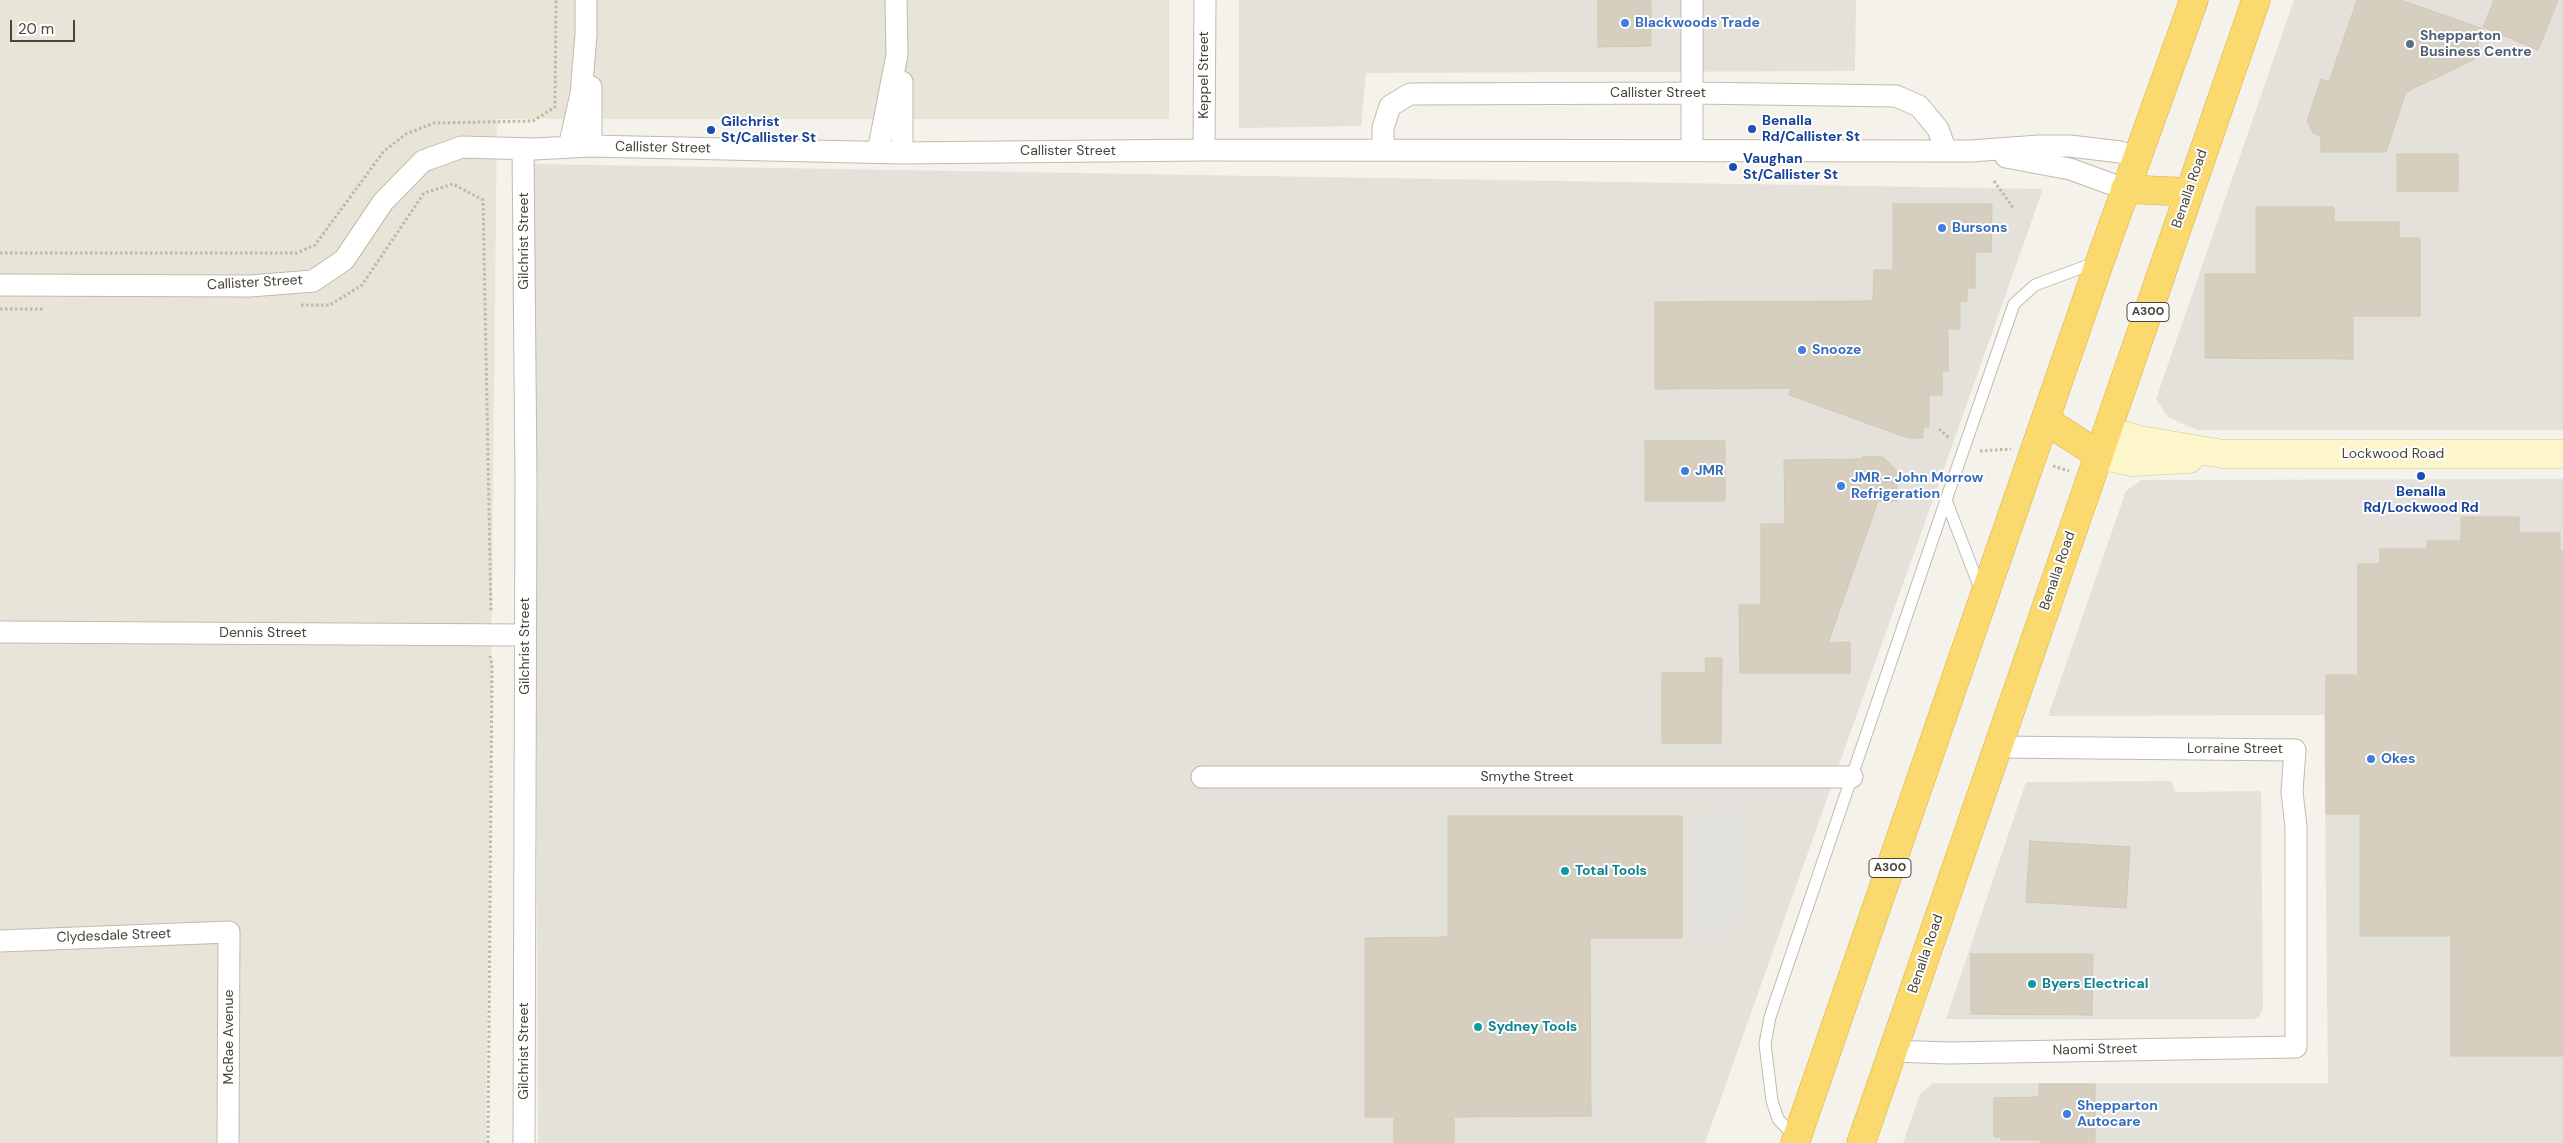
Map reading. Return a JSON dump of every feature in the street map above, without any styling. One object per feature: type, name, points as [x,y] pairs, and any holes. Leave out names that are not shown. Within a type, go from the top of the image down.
[{"type":"highway","name":"A300","points":[[1801,1141],[1983,597],[2125,189],[2194,0]]},
{"type":"highway","name":"Benalla Road","points":[[1861,1143],[2256,0]]},
{"type":"highway","points":[[2137,158],[2189,192]]},
{"type":"highway","points":[[2125,189],[2189,192]]},
{"type":"highway","points":[[2045,420],[2103,443]]},
{"type":"street","points":[[569,147],[581,94],[586,35],[586,0]]},
{"type":"street","points":[[896,0],[897,55],[902,81],[902,153]]},
{"type":"street","name":"Keppel Street","points":[[1204,150],[1205,0]]},
{"type":"street","points":[[1692,0],[1692,150]]},
{"type":"street","points":[[586,35],[592,65],[591,146]]},
{"type":"street","points":[[878,152],[897,55]]},
{"type":"street","name":"Callister Street","points":[[1383,150],[1383,128],[1390,106],[1410,94],[1692,93],[1896,96],[1919,106],[1938,129],[1946,151]]},
{"type":"street","name":"Callister Street","points":[[0,285],[250,286],[313,281],[344,260],[383,202],[423,160],[462,146],[523,149],[591,146],[902,153],[1204,150],[1971,151],[2039,146],[2070,146],[2120,152],[2137,158]]},
{"type":"street","name":"Gilchrist Street","points":[[523,149],[525,635],[524,1143]]},
{"type":"street","name":"Callister Street","points":[[1971,151],[2070,169],[2125,189]]},
{"type":"street","name":"Lockwood Road","points":[[2103,443],[2165,445],[2223,454],[2563,454]]},
{"type":"street","name":"Dennis Street","points":[[0,632],[525,635]]},
{"type":"street","name":"Lorraine Street","points":[[1997,747],[2295,750],[2292,792],[2296,827],[2296,1047]]},
{"type":"street","name":"Smythe Street","points":[[1202,777],[1852,776]]},
{"type":"street","name":"Clydesdale Street","points":[[0,941],[229,932]]},
{"type":"street","name":"McRae Avenue","points":[[228,1143],[229,932]]},
{"type":"street","name":"Naomi Street","points":[[1893,1051],[1948,1053],[2296,1047]]},
{"type":"lane","points":[[1801,1141],[1778,1119],[1767,1073],[1765,1044],[1770,1016],[2014,304],[2035,285],[2100,261]]},
{"type":"lane","points":[[1946,500],[1983,597]]},
{"type":"path","points":[[0,253],[297,253],[315,245],[384,151],[406,134],[434,123],[533,121],[555,107],[556,0]]},
{"type":"path","points":[[1994,181],[2014,209]]},
{"type":"path","points":[[291,306],[330,305],[362,285],[424,193],[453,184],[483,200],[492,606],[485,635],[492,665],[488,1143]]},
{"type":"path","points":[[0,309],[48,309]]},
{"type":"shaded area","points":[[0,0],[1169,0],[1169,119],[497,119],[486,1143],[0,1143]]},
{"type":"shaded area","points":[[1239,0],[1856,0],[1855,71],[1366,73],[1361,126],[1239,128]]},
{"type":"shaded area","points":[[2294,0],[2563,0],[2563,430],[2197,430],[2168,417],[2156,399]]},
{"type":"shaded area","points":[[534,164],[2043,189],[1705,1143],[538,1143]]},
{"type":"shaded area","points":[[2563,479],[2563,1143],[1903,1143],[1920,1094],[1933,1083],[2328,1083],[2324,715],[2048,716],[2126,491],[2141,480]]},
{"type":"shaded area","points":[[2171,781],[2176,792],[2261,791],[2263,1008],[2259,1017],[2254,1019],[1946,1019],[2026,782]]},
{"type":"shaded area","points":[[1744,812],[1744,918],[1729,918],[1713,938],[1691,937],[1690,815]]},
{"type":"building","name":"Blackwoods Trade","points":[[1598,0],[1651,0],[1651,46],[1598,47]]},
{"type":"building","points":[[2357,0],[2401,0],[2483,29],[2473,60],[2406,92],[2386,152],[2321,152],[2321,136],[2313,133],[2307,121],[2321,79],[2329,82]]},
{"type":"building","points":[[2494,0],[2558,0],[2538,50],[2483,27]]},
{"type":"building","points":[[2397,154],[2458,154],[2458,191],[2397,191]]},
{"type":"building","name":"Snooze","points":[[1893,204],[1992,204],[1991,252],[1975,252],[1975,288],[1967,288],[1967,302],[1960,301],[1960,329],[1948,329],[1948,371],[1942,371],[1942,395],[1929,395],[1929,427],[1923,427],[1923,438],[1908,438],[1789,395],[1790,388],[1655,389],[1655,302],[1873,301],[1874,270],[1893,270]]},
{"type":"building","points":[[2256,207],[2334,207],[2334,222],[2399,222],[2399,238],[2420,238],[2420,316],[2353,316],[2353,359],[2205,358],[2205,274],[2256,274]]},
{"type":"building","name":"JMR","points":[[1645,441],[1725,441],[1725,501],[1645,501]]},
{"type":"building","points":[[1862,457],[1883,457],[1897,471],[1897,501],[1878,501],[1828,643],[1850,642],[1850,673],[1740,673],[1739,605],[1761,605],[1761,524],[1785,524],[1784,460],[1862,459]]},
{"type":"building","points":[[2461,517],[2519,517],[2519,533],[2560,533],[2560,550],[2563,550],[2563,1056],[2451,1056],[2451,936],[2360,936],[2360,814],[2326,814],[2326,675],[2358,675],[2358,564],[2380,564],[2380,549],[2427,549],[2427,541],[2461,541]]},
{"type":"building","points":[[1705,658],[1722,658],[1721,743],[1662,743],[1662,673],[1706,673]]},
{"type":"building","points":[[1448,816],[1682,816],[1682,938],[1590,938],[1591,1116],[1454,1117],[1454,1143],[1394,1143],[1394,1117],[1365,1117],[1365,938],[1448,937]]},
{"type":"building","points":[[2030,841],[2130,847],[2126,908],[2026,902]]},
{"type":"building","name":"Byers Electrical","points":[[1971,954],[2093,954],[2092,1015],[1971,1014]]},
{"type":"building","name":"Shepparton Autocare","points":[[2039,1084],[2095,1084],[2095,1143],[2040,1143],[2040,1140],[2001,1140],[2001,1137],[1994,1137],[1994,1098],[2039,1097]]},
{"type":"place","name":"Blackwoods Trade","points":[[1625,23]]},
{"type":"place","name":"Shepparton Business Centre","points":[[2410,44]]},
{"type":"place","name":"Benalla Rd/Callister St","points":[[1752,129]]},
{"type":"place","name":"Gilchrist St/Callister St","points":[[711,130]]},
{"type":"place","name":"Vaughan St/Callister St","points":[[1733,167]]},
{"type":"place","name":"Bursons","points":[[1942,228]]},
{"type":"place","name":"Snooze","points":[[1802,350]]},
{"type":"place","name":"JMR","points":[[1685,471]]},
{"type":"place","name":"Benalla Rd/Lockwood Rd","points":[[2421,476]]},
{"type":"place","name":"JMR - John Morrow Refrigeration","points":[[1841,486]]},
{"type":"place","name":"Okes","points":[[2371,759]]},
{"type":"place","name":"Total Tools","points":[[1565,871]]},
{"type":"place","name":"Byers Electrical","points":[[2032,984]]},
{"type":"place","name":"Sydney Tools","points":[[1478,1027]]},
{"type":"place","name":"Shepparton Autocare","points":[[2067,1114]]}]
